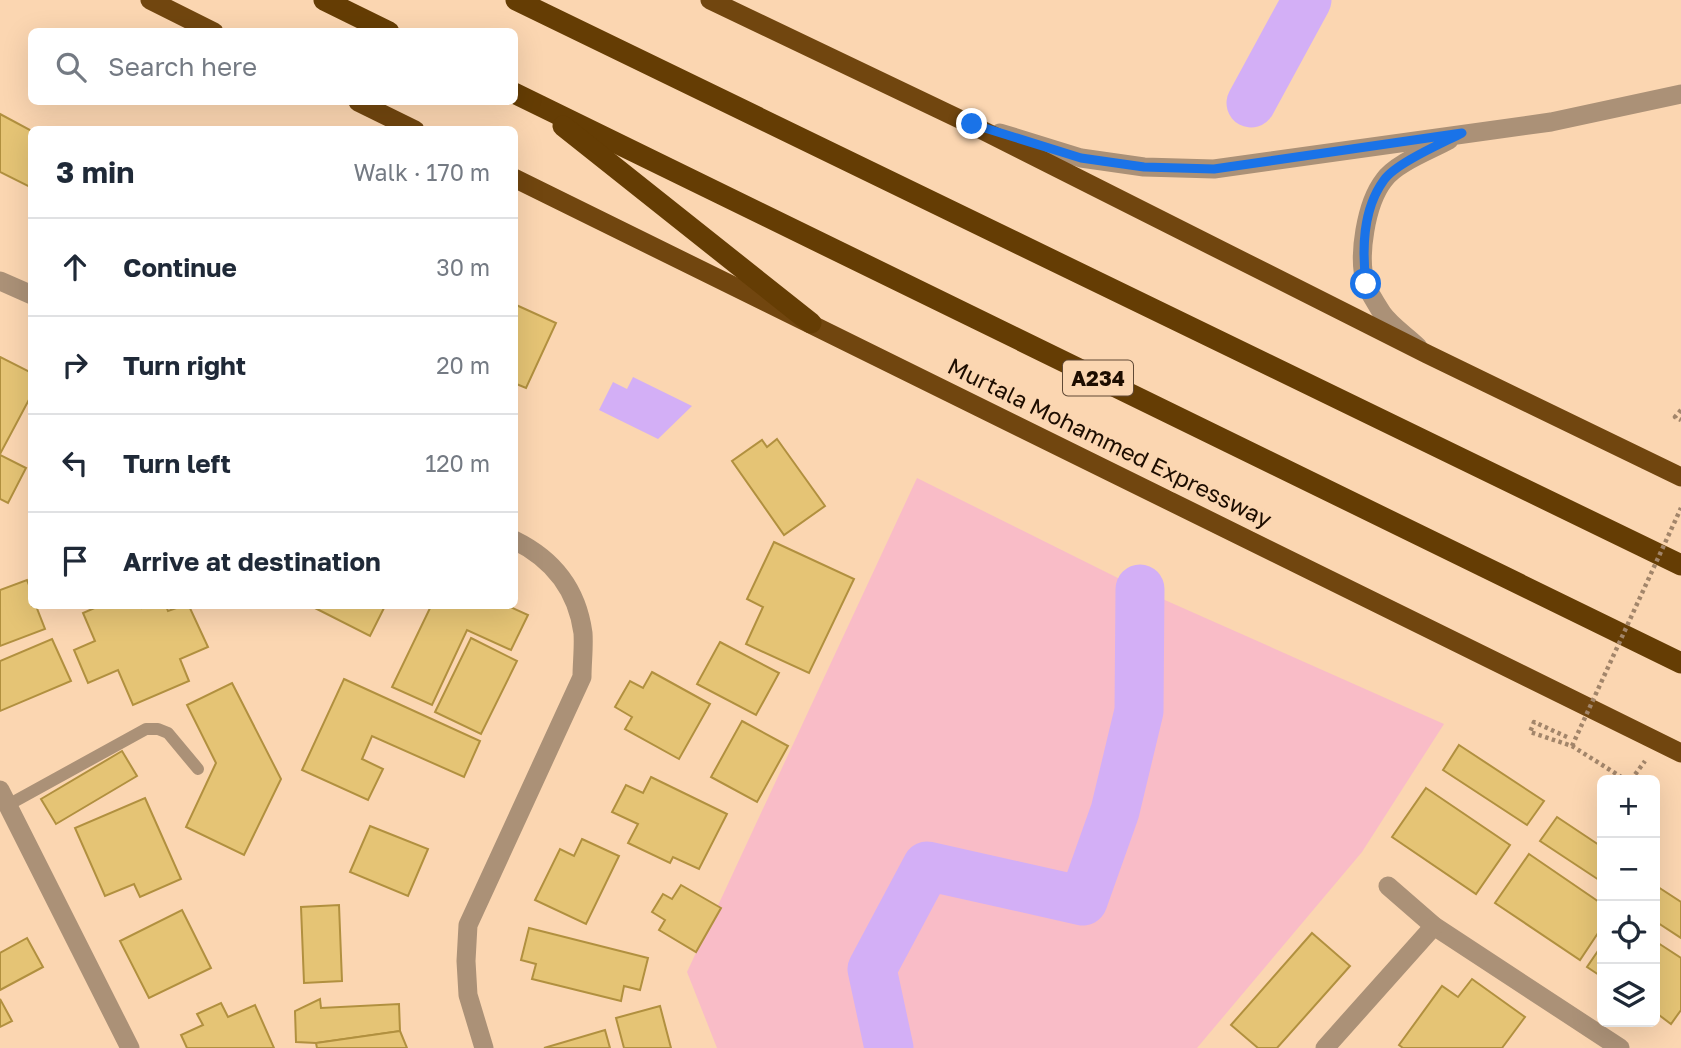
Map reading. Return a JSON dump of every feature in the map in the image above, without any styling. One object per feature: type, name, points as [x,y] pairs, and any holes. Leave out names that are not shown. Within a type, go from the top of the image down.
[{"type":"highway","points":[[150,0],[206,28]]},
{"type":"highway","points":[[324,0],[381,28]]},
{"type":"highway","points":[[516,0],[1681,565]]},
{"type":"highway","points":[[710,0],[972,124],[1427,354],[1681,477]]},
{"type":"highway","points":[[523,97],[811,323]]},
{"type":"highway","name":"A234","points":[[523,97],[1681,663]]},
{"type":"highway","points":[[364,105],[407,126]]},
{"type":"highway","name":"Murtala Mohammed Expressway","points":[[518,180],[1681,753]]},
{"type":"street","points":[[972,124],[1081,158],[1144,167],[1214,169],[1550,122],[1681,94]]},
{"type":"street","points":[[1427,354],[1383,315],[1366,284],[1363,256],[1365,229],[1384,179],[1408,162],[1462,133]]},
{"type":"street","points":[[0,281],[28,294]]},
{"type":"street","points":[[484,1048],[468,995],[468,925],[582,677],[583,633],[573,598],[557,569],[532,548],[518,542]]},
{"type":"street","points":[[4,797],[130,1048]]},
{"type":"street","points":[[1388,886],[1434,926],[1620,1048]]},
{"type":"street","points":[[1325,1048],[1434,926]]},
{"type":"lane","points":[[4,797],[146,729],[158,729],[168,733],[198,769]]},
{"type":"path","points":[[1681,410],[1675,417],[1681,420]]},
{"type":"path","points":[[1572,746],[1681,508]]},
{"type":"path","points":[[1567,737],[1534,722],[1530,732],[1572,746],[1618,775]]},
{"type":"shaded area","points":[[633,377],[692,406],[658,439],[599,410],[613,382],[627,389]]},
{"type":"shaded area","points":[[917,478],[1140,589],[1444,724],[1362,852],[1197,1048],[717,1048],[687,972]]},
{"type":"building","points":[[0,114],[28,129],[28,186],[0,172]]},
{"type":"building","points":[[518,306],[556,323],[526,388],[518,385]]},
{"type":"building","points":[[0,357],[28,371],[28,402],[0,454]]},
{"type":"building","points":[[777,439],[825,506],[784,535],[732,461],[762,440],[767,447]]},
{"type":"building","points":[[0,455],[26,468],[8,503],[0,499]]},
{"type":"building","points":[[774,542],[854,579],[809,673],[746,644],[763,607],[747,599]]},
{"type":"building","points":[[27,580],[28,609],[37,609],[45,629],[0,646],[0,590]]},
{"type":"building","points":[[92,609],[190,609],[208,647],[180,659],[189,681],[133,705],[118,670],[88,683],[74,650],[95,641],[83,613]]},
{"type":"building","points":[[317,609],[384,609],[370,636]]},
{"type":"building","points":[[430,609],[515,609],[528,615],[511,650],[467,630],[432,705],[392,687]]},
{"type":"building","points":[[471,638],[517,661],[481,734],[435,712]]},
{"type":"building","points":[[52,639],[71,681],[0,711],[0,661]]},
{"type":"building","points":[[720,642],[779,673],[756,715],[697,684]]},
{"type":"building","points":[[652,672],[710,704],[679,759],[625,729],[632,717],[615,707],[630,681],[643,688]]},
{"type":"building","points":[[344,679],[480,741],[464,777],[372,736],[362,759],[383,769],[368,800],[302,770]]},
{"type":"building","points":[[232,683],[281,779],[244,855],[186,827],[216,763],[187,705]]},
{"type":"building","points":[[742,721],[788,746],[757,802],[711,777]]},
{"type":"building","points":[[1459,745],[1544,801],[1527,825],[1443,770]]},
{"type":"building","points":[[122,751],[137,776],[56,824],[41,799]]},
{"type":"building","points":[[651,777],[727,814],[699,869],[673,857],[670,863],[628,843],[638,824],[612,812],[626,785],[643,793]]},
{"type":"building","points":[[1426,788],[1510,845],[1476,894],[1392,837]]},
{"type":"building","points":[[145,798],[181,879],[140,897],[134,884],[105,896],[75,828]]},
{"type":"building","points":[[1557,817],[1597,844],[1597,879],[1540,841]]},
{"type":"building","points":[[370,826],[428,849],[408,896],[350,872]]},
{"type":"building","points":[[582,839],[619,856],[586,924],[535,900],[560,849],[574,856]]},
{"type":"building","points":[[1529,854],[1597,901],[1597,934],[1580,960],[1495,903]]},
{"type":"building","points":[[681,885],[721,908],[696,952],[659,930],[665,920],[652,912],[663,894],[672,899]]},
{"type":"building","points":[[1660,888],[1681,902],[1681,938],[1660,924]]},
{"type":"building","points":[[339,905],[342,981],[304,983],[301,907]]},
{"type":"building","points":[[182,910],[211,968],[149,998],[120,941]]},
{"type":"building","points":[[529,928],[648,958],[640,990],[624,986],[621,1001],[532,979],[536,964],[521,960]]},
{"type":"building","points":[[1312,933],[1350,966],[1277,1048],[1258,1048],[1231,1025]]},
{"type":"building","points":[[27,938],[43,967],[0,990],[0,953]]},
{"type":"building","points":[[1660,944],[1681,958],[1681,1010],[1671,1024],[1660,1016]]},
{"type":"building","points":[[1597,952],[1597,974],[1587,967]]},
{"type":"building","points":[[1472,979],[1525,1017],[1502,1048],[1403,1048],[1399,1045],[1442,986],[1458,997]]},
{"type":"building","points":[[0,999],[12,1021],[0,1027]]},
{"type":"building","points":[[320,999],[321,1008],[399,1004],[400,1031],[316,1043],[296,1042],[295,1011]]},
{"type":"building","points":[[221,1003],[228,1017],[255,1005],[274,1048],[187,1048],[181,1035],[203,1025],[197,1014]]},
{"type":"building","points":[[660,1006],[671,1048],[624,1048],[616,1018]]},
{"type":"building","points":[[605,1030],[610,1048],[544,1048]]},
{"type":"building","points":[[400,1031],[407,1048],[317,1048],[316,1043]]},
{"type":"waterway","points":[[1251,103],[1307,0]]},
{"type":"waterway","points":[[889,1048],[872,969],[927,866],[1083,901],[1115,811],[1139,711],[1140,589]]},
{"type":"route","points":[[972,124],[1081,158],[1144,167],[1214,169],[1462,133],[1408,162],[1384,179],[1365,229],[1363,256],[1366,284]]}]
